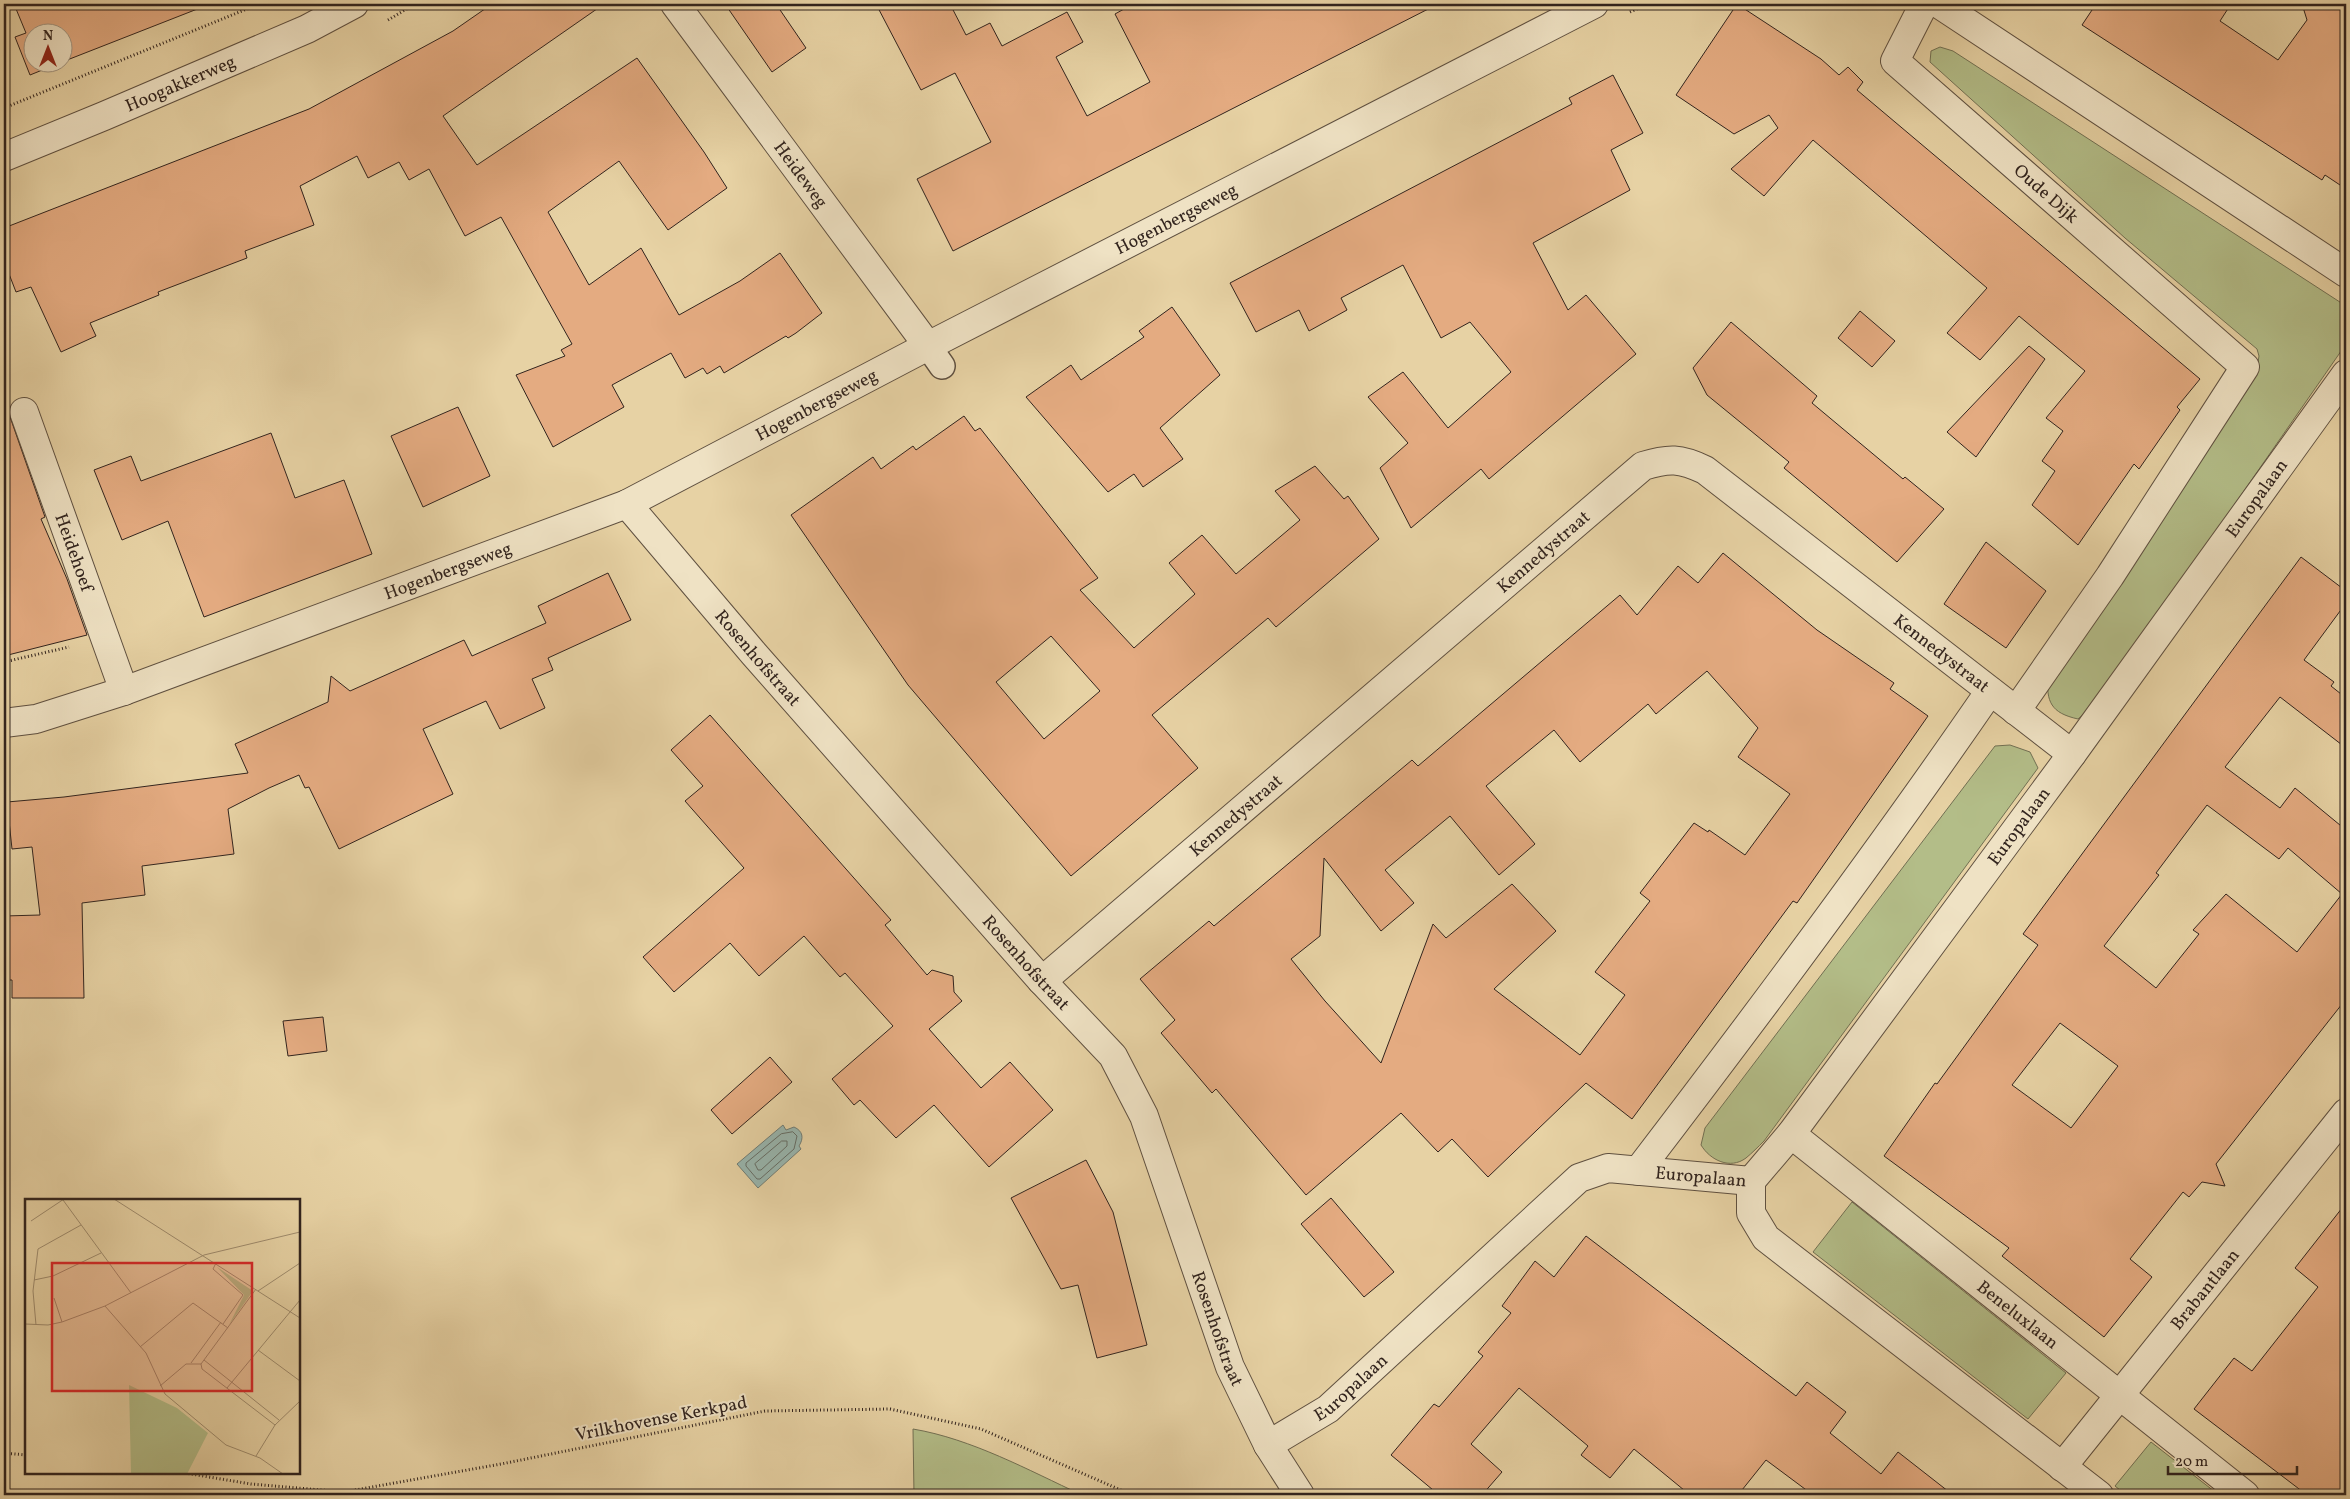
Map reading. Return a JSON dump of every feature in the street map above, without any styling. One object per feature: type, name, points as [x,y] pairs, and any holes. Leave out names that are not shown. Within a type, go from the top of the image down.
[{"type":"street","name":"Hoogakkerweg","points":[[4,157],[298,32],[354,4]]},
{"type":"street","name":"Heideweg","points":[[674,4],[935,356]]},
{"type":"street","name":"Hogenbergseweg","points":[[4,723],[36,719],[124,691],[627,504],[935,356],[1594,4]]},
{"type":"street","name":"Oude Dijk","points":[[1924,4],[1895,61],[2245,367],[2110,576],[2016,711]]},
{"type":"street","points":[[1939,4],[2346,273]]},
{"type":"street","name":"Europalaan","points":[[1268,1445],[1328,1409],[1579,1178],[1608,1168],[1750,1181],[1791,1134],[2072,754],[2346,374]]},
{"type":"street","name":"Heidehoef","points":[[24,412],[124,691]]},
{"type":"street","name":"Kennedystraat","points":[[1042,981],[1643,466],[1664,459],[1685,461],[1705,470],[2072,754]]},
{"type":"street","name":"Rosenhofstraat","points":[[627,504],[754,654],[1042,981],[1113,1056],[1144,1116],[1230,1367],[1268,1445],[1300,1495]]},
{"type":"street","name":"Europalaan","points":[[1638,1171],[1905,815],[1990,691]]},
{"type":"street","name":"Brabantlaan","points":[[2062,1467],[2346,1113]]},
{"type":"street","name":"Beneluxlaan","points":[[1791,1134],[2245,1495]]},
{"type":"street","points":[[1750,1181],[1750,1213],[1766,1238],[2099,1495]]},
{"type":"path","points":[[4,108],[260,4]]},
{"type":"path","points":[[4,662],[105,639]]},
{"type":"path","name":"Vrilkhovense Kerkpad","points":[[191,1474],[252,1484],[344,1492],[501,1464],[765,1412],[890,1409],[981,1430],[1132,1495]]},
{"type":"path","points":[[4,1453],[25,1455]]},
{"type":"green space","points":[[1940,47],[1953,51],[2346,306],[2346,344],[2098,701],[2078,719],[2056,710],[2052,705],[2048,693],[2048,676],[2257,369],[2259,356],[2257,349],[2125,238],[1930,62],[1931,51]]},
{"type":"green space","points":[[2010,745],[2030,752],[2038,768],[1764,1141],[1740,1162],[1727,1163],[1715,1159],[1701,1145],[1705,1128],[1995,746]]},
{"type":"green space","points":[[1852,1202],[2066,1373],[2028,1419],[1813,1252]]},
{"type":"green space","points":[[913,1429],[957,1440],[978,1448],[1082,1495],[914,1495]]},
{"type":"green space","points":[[2151,1442],[2219,1495],[2126,1495],[2115,1486]]},
{"type":"water","points":[[783,1125],[786,1130],[794,1127],[801,1133],[802,1140],[799,1146],[801,1149],[758,1188],[737,1164]]},
{"type":"building","points":[[14,4],[205,4],[205,6],[72,58],[72,22],[22,23]]},
{"type":"building","points":[[492,4],[604,4],[443,116],[477,165],[637,58],[704,152],[727,188],[668,230],[619,161],[548,212],[589,285],[641,248],[679,315],[740,281],[780,253],[822,313],[788,338],[786,336],[724,373],[720,366],[707,374],[703,368],[685,378],[671,353],[612,385],[624,407],[553,447],[516,375],[565,356],[561,350],[572,344],[501,217],[465,236],[429,169],[409,180],[399,162],[368,178],[357,156],[300,186],[314,225],[245,251],[247,258],[158,292],[159,295],[90,323],[96,336],[61,352],[31,287],[16,292],[4,261],[4,228],[309,109],[453,31]]},
{"type":"building","points":[[725,4],[776,4],[806,48],[772,72]]},
{"type":"building","points":[[876,4],[950,4],[966,35],[990,23],[1002,46],[1067,12],[1083,42],[1056,57],[1087,116],[1150,82],[1115,14],[1133,4],[1438,4],[953,251],[917,179],[991,142],[955,73],[921,90]]},
{"type":"building","points":[[1737,4],[1821,59],[1839,75],[1848,67],[1863,82],[1857,90],[2200,379],[2177,407],[2180,410],[2139,469],[2134,464],[2078,545],[2032,505],[2055,471],[2042,461],[2063,431],[2046,418],[2085,371],[2019,316],[1980,360],[1947,333],[1987,288],[1813,140],[1764,196],[1731,169],[1778,128],[1769,115],[1734,134],[1676,95]]},
{"type":"building","points":[[2096,4],[2231,4],[2220,21],[2278,60],[2307,20],[2302,4],[2346,4],[2346,189],[2325,175],[2322,180],[2082,25]]},
{"type":"building","points":[[22,34],[22,55],[15,37]]},
{"type":"building","points":[[1613,75],[1643,133],[1611,150],[1630,190],[1533,243],[1568,310],[1586,295],[1636,354],[1489,479],[1481,469],[1411,528],[1380,468],[1408,443],[1368,397],[1403,372],[1448,428],[1511,372],[1470,322],[1441,338],[1403,265],[1341,298],[1347,310],[1309,331],[1299,310],[1256,332],[1230,283],[1572,104],[1569,98]]},
{"type":"building","points":[[1172,307],[1220,375],[1160,428],[1183,459],[1143,487],[1134,474],[1108,492],[1026,397],[1071,365],[1081,380],[1144,337],[1139,331]]},
{"type":"building","points":[[1860,311],[1895,341],[1872,367],[1838,338]]},
{"type":"building","points":[[1731,322],[1817,396],[1812,403],[1903,479],[1905,477],[1944,509],[1897,562],[1784,468],[1789,462],[1707,395],[1693,368]]},
{"type":"building","points":[[2029,346],[2045,359],[1976,457],[1947,432]]},
{"type":"building","points":[[4,407],[6,407],[9,414],[45,517],[41,519],[67,579],[87,635],[4,656]]},
{"type":"building","points":[[458,407],[490,476],[423,507],[391,436]]},
{"type":"building","points":[[964,416],[975,431],[980,428],[1098,578],[1080,590],[1134,648],[1195,594],[1169,563],[1202,535],[1236,574],[1300,520],[1275,491],[1315,466],[1344,499],[1348,496],[1379,539],[1276,627],[1268,618],[1152,715],[1198,768],[1071,876],[908,685],[791,515],[873,457],[881,469],[913,446],[916,450]],"holes":[[[1051,636],[1100,691],[1044,739],[996,682]]]},
{"type":"building","points":[[271,433],[295,498],[344,480],[372,554],[204,617],[168,521],[122,540],[94,470],[131,456],[141,481]]},
{"type":"building","points":[[1986,542],[2046,591],[2006,648],[1944,604]]},
{"type":"building","points":[[1723,553],[1817,630],[1894,683],[1890,689],[1928,716],[1797,903],[1793,901],[1632,1119],[1586,1083],[1488,1177],[1452,1139],[1438,1152],[1401,1113],[1306,1195],[1216,1089],[1212,1093],[1161,1033],[1175,1020],[1140,979],[1209,921],[1214,926],[1412,760],[1418,766],[1620,595],[1637,615],[1678,566],[1698,583]],"holes":[[[1707,671],[1758,728],[1738,757],[1790,794],[1745,855],[1709,830],[1708,832],[1694,823],[1640,893],[1650,901],[1595,972],[1625,995],[1580,1055],[1494,989],[1556,931],[1512,884],[1446,938],[1433,924],[1381,1063],[1325,1001],[1291,959],[1320,936],[1324,858],[1381,931],[1414,903],[1385,870],[1450,816],[1499,875],[1535,844],[1486,786],[1554,730],[1580,762],[1648,704],[1656,714]]]},
{"type":"building","points":[[2301,557],[2346,591],[2346,603],[2304,660],[2334,682],[2331,686],[2346,698],[2346,748],[2280,697],[2225,767],[2280,808],[2295,788],[2346,830],[2346,999],[2216,1164],[2225,1186],[2202,1182],[2189,1197],[2183,1192],[2130,1259],[2152,1277],[2104,1337],[2002,1256],[2009,1248],[1884,1156],[1935,1083],[1937,1084],[2038,945],[2023,934]],"holes":[[[2207,805],[2279,859],[2288,848],[2342,894],[2297,952],[2226,894],[2193,930],[2199,934],[2156,988],[2104,946],[2159,875],[2156,873]],[[2060,1023],[2118,1066],[2071,1128],[2012,1085]]]},
{"type":"building","points":[[608,573],[631,620],[548,658],[553,670],[532,679],[545,708],[500,729],[486,701],[423,729],[453,794],[339,849],[309,787],[305,788],[299,775],[269,788],[228,809],[234,854],[142,866],[145,895],[82,903],[84,998],[12,998],[12,980],[4,980],[4,916],[40,915],[32,847],[12,849],[7,802],[64,797],[248,773],[235,744],[328,702],[331,676],[350,691],[464,640],[472,656],[546,623],[538,606]]},
{"type":"building","points":[[710,715],[891,920],[885,925],[927,975],[932,970],[953,976],[954,992],[962,1001],[929,1029],[981,1088],[1010,1062],[1053,1110],[989,1167],[934,1105],[896,1138],[860,1100],[854,1105],[832,1079],[893,1026],[845,973],[840,977],[804,936],[759,976],[730,943],[674,992],[643,957],[744,868],[685,801],[703,786],[671,750]]},
{"type":"building","points":[[323,1017],[327,1051],[288,1056],[283,1021]]},
{"type":"building","points":[[770,1057],[792,1082],[732,1134],[711,1110]]},
{"type":"building","points":[[1086,1160],[1113,1212],[1147,1345],[1097,1358],[1078,1285],[1061,1289],[1011,1198]]},
{"type":"building","points":[[1331,1198],[1394,1272],[1364,1297],[1301,1224]]},
{"type":"building","points":[[2346,1203],[2346,1495],[2307,1495],[2194,1409],[2234,1358],[2252,1371],[2318,1287],[2295,1268]]},
{"type":"building","points":[[1586,1236],[1796,1396],[1807,1382],[1846,1412],[1830,1433],[1881,1474],[1898,1452],[1953,1495],[1813,1495],[1766,1460],[1738,1495],[1690,1495],[1634,1449],[1610,1478],[1581,1455],[1588,1446],[1519,1388],[1471,1444],[1502,1472],[1482,1495],[1439,1495],[1391,1455],[1434,1404],[1439,1407],[1483,1356],[1478,1352],[1511,1313],[1502,1306],[1535,1261],[1554,1277]]}]
